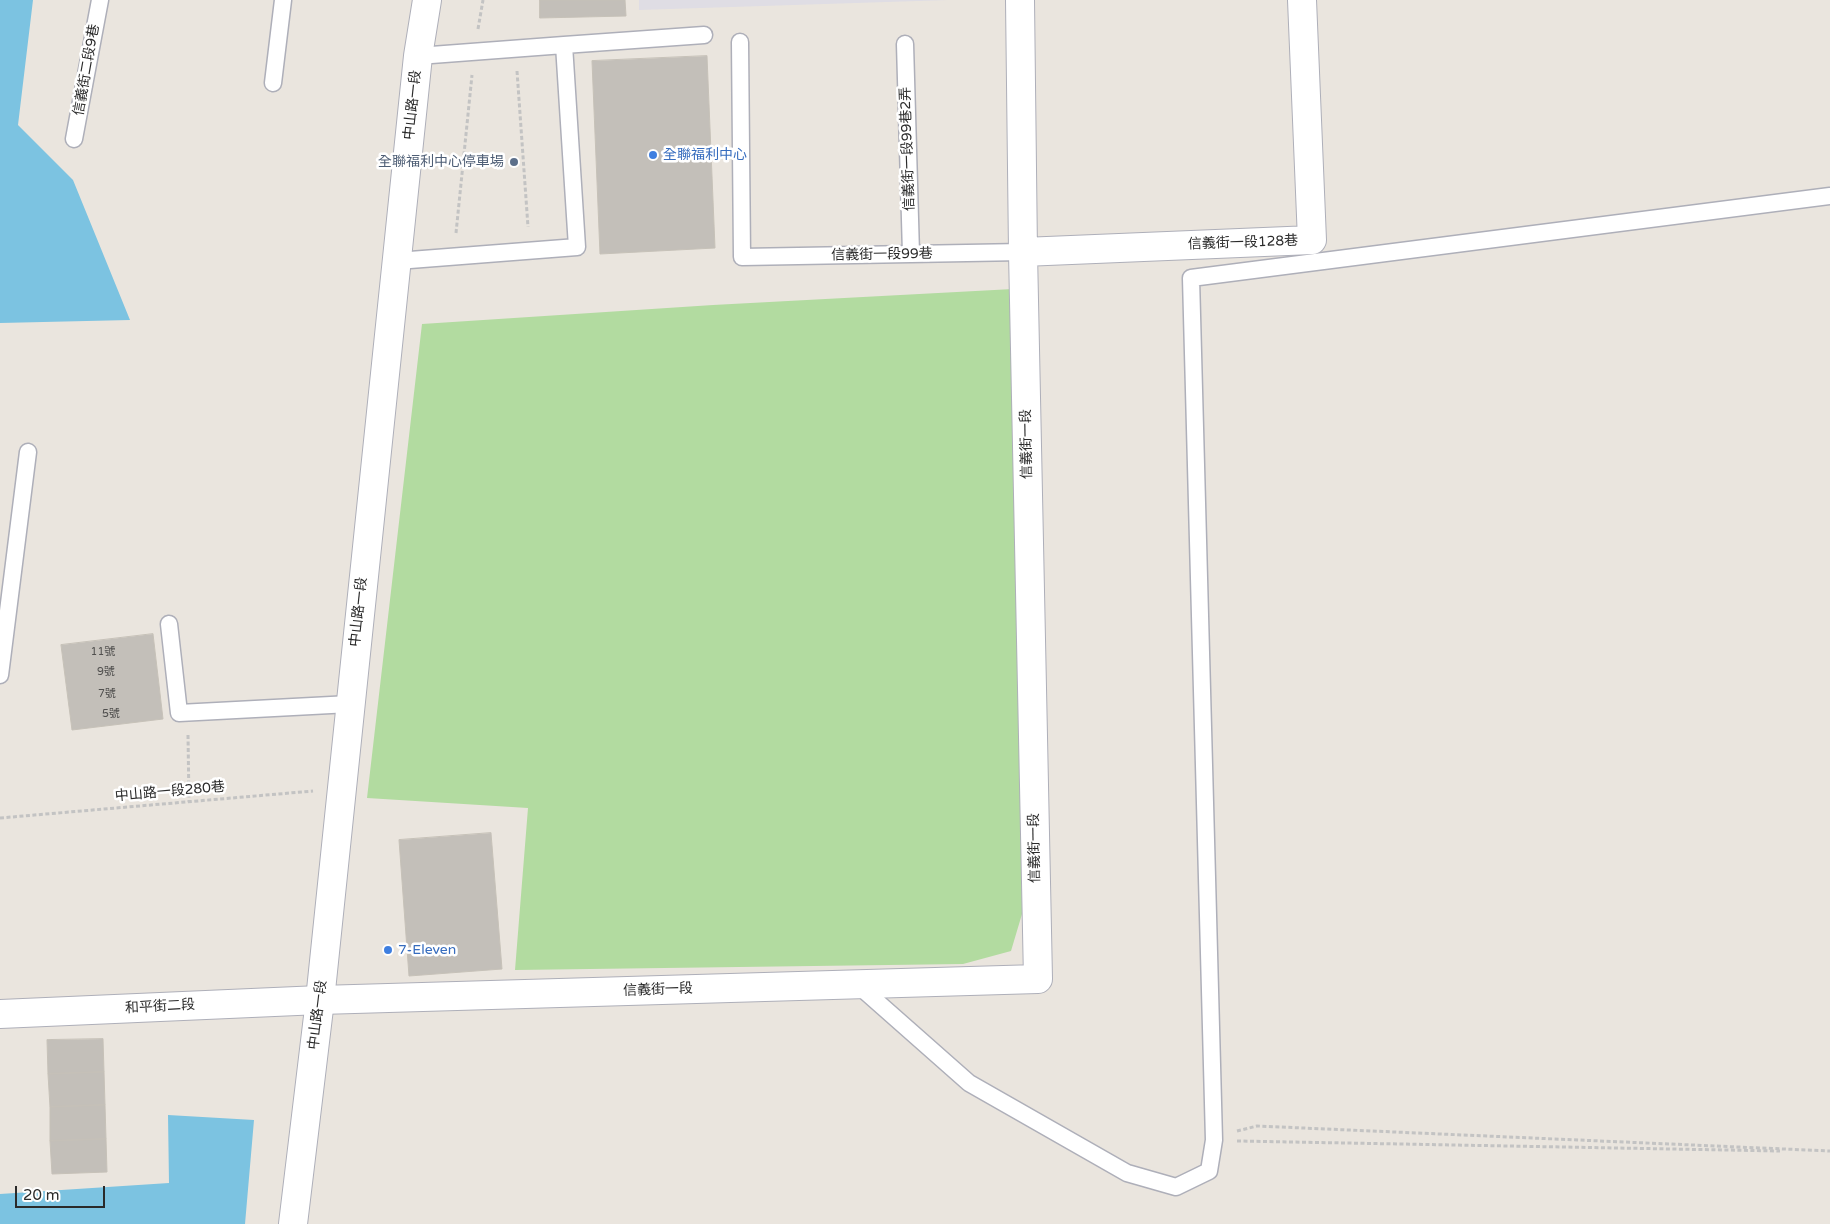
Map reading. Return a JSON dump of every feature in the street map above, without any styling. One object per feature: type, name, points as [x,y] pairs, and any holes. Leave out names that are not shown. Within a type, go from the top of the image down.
[{"type":"street","name":"中山路一段","points":[[293,1224],[320,1000],[418,56],[427,0]]},
{"type":"street","name":"信義街一段","points":[[320,1000],[1038,979],[1023,252],[1020,0]]},
{"type":"street","name":"信義街一段128巷","points":[[1023,252],[1312,240],[1302,0]]},
{"type":"street","name":"和平街二段","points":[[0,1014],[320,1000]]},
{"type":"lane","name":"信義街二段9巷","points":[[74,139],[100,0]]},
{"type":"lane","points":[[273,83],[283,0]]},
{"type":"lane","points":[[418,56],[704,35]]},
{"type":"lane","name":"信義街一段99巷","points":[[740,42],[742,257],[1023,252]]},
{"type":"lane","name":"信義街一段99巷2弄","points":[[905,44],[911,254]]},
{"type":"lane","points":[[396,261],[577,247],[564,45]]},
{"type":"lane","points":[[858,984],[969,1083],[1127,1173],[1176,1187],[1209,1171],[1214,1140],[1191,278],[1830,196]]},
{"type":"lane","points":[[0,675],[28,452]]},
{"type":"lane","points":[[168,624],[179,713],[350,704]]},
{"type":"path","points":[[453,257],[475,52],[483,0]]},
{"type":"path","points":[[515,48],[530,250]]},
{"type":"path","points":[[188,712],[189,802]]},
{"type":"path","name":"中山路一段280巷","points":[[0,818],[341,788]]},
{"type":"path","points":[[1214,1140],[1243,1128],[1257,1126],[1830,1152]]},
{"type":"path","points":[[1214,1140],[1830,1152]]},
{"type":"shaded area","points":[[639,0],[949,0],[639,10]]},
{"type":"green space","points":[[1013,289],[1022,914],[1011,951],[963,964],[515,970],[528,808],[367,798],[422,324],[713,305]]},
{"type":"water","points":[[0,0],[33,0],[18,125],[73,180],[130,320],[0,323]]},
{"type":"water","points":[[168,1115],[254,1120],[245,1224],[0,1224],[0,1194],[169,1183]]},
{"type":"building","points":[[540,0],[625,0],[626,16],[540,18]]},
{"type":"building","name":"全聯福利中心","points":[[707,56],[715,248],[600,254],[592,61]]},
{"type":"building","points":[[153,634],[163,719],[72,730],[61,645]]},
{"type":"building","points":[[491,833],[502,969],[409,976],[399,840]]},
{"type":"building","points":[[103,1039],[104,1072],[48,1074],[47,1040]]},
{"type":"building","points":[[104,1072],[105,1105],[50,1107],[48,1074]]},
{"type":"building","points":[[105,1105],[106,1139],[50,1141],[50,1107]]},
{"type":"building","points":[[106,1139],[107,1172],[52,1174],[50,1141]]},
{"type":"place","name":"全聯福利中心","points":[[653,155]]},
{"type":"place","name":"全聯福利中心停車場","points":[[514,162]]},
{"type":"place","name":"7-Eleven","points":[[388,950]]}]
